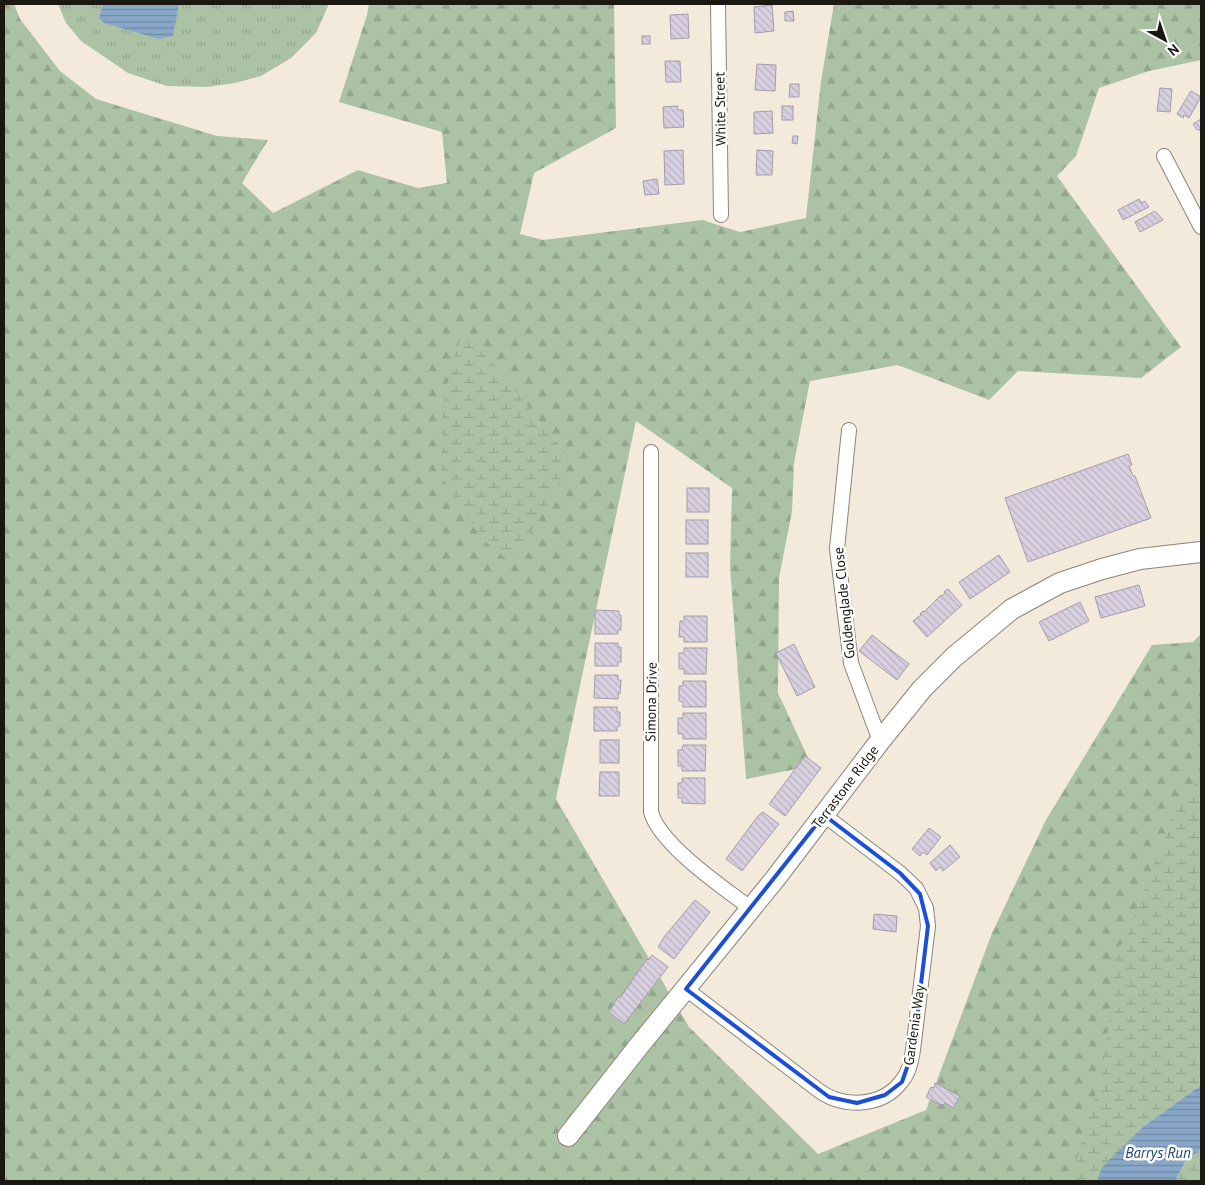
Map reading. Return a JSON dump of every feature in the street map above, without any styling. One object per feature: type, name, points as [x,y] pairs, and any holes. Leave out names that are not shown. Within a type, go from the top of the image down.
[{"type":"street","name":"White Street","points":[[718,4],[721,215]]},
{"type":"street","points":[[1164,156],[1201,227]]},
{"type":"street","name":"Goldenglade Close","points":[[849,430],[837,549],[850,664],[880,740]]},
{"type":"street","name":"Simona Drive","points":[[651,452],[651,812],[657,826],[675,846],[750,908]]},
{"type":"street","name":"Terrastone Ridge","points":[[568,1136],[638,1046],[750,908],[776,879],[880,740],[922,689],[954,658],[1012,609],[1060,583],[1140,559],[1201,552]]},
{"type":"street","name":"Gardenia Way","points":[[686,989],[818,1090],[836,1100],[849,1103],[872,1100],[892,1091],[902,1082],[908,1070],[913,1050],[928,926],[926,908],[920,894],[909,880],[824,815]]},
{"type":"highlighted area","points":[[824,815],[900,873],[920,894],[928,926],[913,1050],[902,1082],[885,1095],[857,1103],[829,1097],[686,989]]},
{"type":"green space","points":[[4,4],[14,4],[20,19],[60,71],[96,99],[217,136],[268,140],[242,183],[273,213],[358,170],[418,188],[447,183],[442,132],[339,102],[369,4],[614,4],[616,128],[534,173],[520,234],[543,240],[702,220],[740,232],[806,218],[821,81],[834,4],[1201,4],[1201,60],[1149,71],[1099,88],[1076,156],[1057,176],[1181,347],[1141,378],[1018,371],[989,400],[898,365],[810,381],[794,463],[792,511],[779,578],[778,693],[812,766],[746,779],[730,567],[732,488],[636,421],[556,799],[689,1027],[818,1154],[926,1110],[992,933],[1046,820],[1152,645],[1193,642],[1201,634],[1201,859],[1112,978],[1168,1108],[1102,1167],[1097,1181],[4,1181]]},
{"type":"green space","points":[[58,4],[329,4],[316,33],[291,58],[261,76],[235,83],[207,87],[167,86],[128,73],[81,41],[66,23]]},
{"type":"green space","points":[[460,338],[475,341],[568,456],[558,486],[512,563],[482,539],[441,476],[444,395]]},
{"type":"green space","points":[[1201,777],[1201,1085],[1143,1127],[1102,1167],[1097,1181],[1070,1181],[1102,1073],[1114,984],[1111,955],[1125,940],[1177,805]]},
{"type":"green space","points":[[1201,1149],[1201,1181],[1175,1181],[1185,1162]]},
{"type":"water","points":[[103,4],[179,4],[173,36],[159,39],[104,23],[99,18]]},
{"type":"water","name":"Barrys Run","points":[[1201,1085],[1201,1149],[1185,1162],[1175,1181],[1097,1181],[1102,1167],[1143,1127]]},
{"type":"building","points":[[772,5],[774,31],[755,33],[754,7]]},
{"type":"building","points":[[793,11],[794,21],[785,21],[785,12]]},
{"type":"building","points":[[688,14],[689,38],[671,39],[670,15]]},
{"type":"building","points":[[642,36],[650,36],[650,44],[642,44]]},
{"type":"building","points":[[665,61],[680,61],[681,82],[666,82]]},
{"type":"building","points":[[757,64],[776,65],[775,91],[755,90]]},
{"type":"building","points":[[790,84],[799,84],[799,97],[789,97]]},
{"type":"building","points":[[1160,88],[1172,89],[1170,112],[1157,111]]},
{"type":"building","points":[[1191,91],[1201,97],[1189,118],[1184,115],[1183,118],[1177,114]]},
{"type":"building","points":[[678,106],[677,110],[683,110],[684,127],[664,128],[663,107]]},
{"type":"building","points":[[782,106],[793,106],[793,120],[782,120]]},
{"type":"building","points":[[772,111],[773,133],[754,134],[754,112]]},
{"type":"building","points":[[1201,119],[1201,133],[1193,124]]},
{"type":"building","points":[[793,136],[798,136],[797,144],[792,143]]},
{"type":"building","points":[[683,150],[684,184],[665,185],[664,151]]},
{"type":"building","points":[[757,150],[773,151],[772,175],[756,175]]},
{"type":"building","points":[[657,179],[659,194],[645,195],[643,181]]},
{"type":"building","points":[[1139,199],[1142,203],[1145,201],[1149,207],[1123,220],[1118,210]]},
{"type":"building","points":[[1155,211],[1163,220],[1140,232],[1135,222]]},
{"type":"building","points":[[1128,454],[1132,465],[1129,466],[1133,476],[1135,476],[1151,518],[1028,562],[1005,498]]},
{"type":"building","points":[[687,488],[709,488],[709,512],[687,512]]},
{"type":"building","points":[[686,520],[708,520],[708,544],[686,544]]},
{"type":"building","points":[[686,553],[708,553],[708,577],[686,577]]},
{"type":"building","points":[[999,555],[1010,572],[970,599],[959,582]]},
{"type":"building","points":[[1139,585],[1145,606],[1101,618],[1095,597]]},
{"type":"building","points":[[948,589],[962,605],[927,637],[913,621]]},
{"type":"building","points":[[1080,602],[1089,621],[1049,641],[1039,622]]},
{"type":"building","points":[[595,610],[619,611],[619,615],[621,615],[621,630],[618,630],[618,634],[595,634]]},
{"type":"building","points":[[684,616],[707,616],[707,642],[684,642],[684,637],[679,637],[680,621],[684,621]]},
{"type":"building","points":[[872,635],[909,664],[897,680],[859,651]]},
{"type":"building","points":[[595,643],[618,643],[618,647],[621,647],[621,662],[618,662],[618,666],[595,666]]},
{"type":"building","points":[[794,644],[815,687],[797,696],[776,653]]},
{"type":"building","points":[[684,648],[707,648],[706,674],[684,674],[684,669],[679,669],[679,653],[684,653]]},
{"type":"building","points":[[595,675],[618,675],[618,680],[621,680],[618,699],[594,698]]},
{"type":"building","points":[[683,681],[706,681],[706,707],[683,707],[683,702],[679,701],[679,686],[683,686]]},
{"type":"building","points":[[594,707],[617,707],[617,712],[620,712],[620,726],[617,727],[617,731],[594,731]]},
{"type":"building","points":[[683,713],[706,713],[706,739],[683,739],[683,734],[678,734],[678,718],[683,718]]},
{"type":"building","points":[[600,740],[619,740],[619,763],[600,763]]},
{"type":"building","points":[[683,745],[706,745],[705,771],[682,771],[682,766],[678,766],[678,750],[682,750]]},
{"type":"building","points":[[805,756],[821,768],[785,816],[769,804]]},
{"type":"building","points":[[600,772],[619,772],[619,796],[599,796]]},
{"type":"building","points":[[682,778],[705,778],[705,804],[682,803],[682,798],[678,798],[678,783],[682,783]]},
{"type":"building","points":[[763,812],[779,824],[742,871],[726,859]]},
{"type":"building","points":[[929,828],[941,837],[927,855],[923,852],[920,856],[912,849]]},
{"type":"building","points":[[950,845],[960,857],[943,871],[940,867],[936,871],[930,863]]},
{"type":"building","points":[[695,900],[710,912],[674,959],[658,947]]},
{"type":"building","points":[[874,914],[897,916],[896,932],[873,929]]},
{"type":"building","points":[[652,955],[668,967],[624,1024],[609,1012],[618,997],[620,998],[647,959]]},
{"type":"building","points":[[935,1083],[960,1096],[953,1108],[945,1103],[943,1105],[926,1097],[931,1087],[934,1088]]}]
